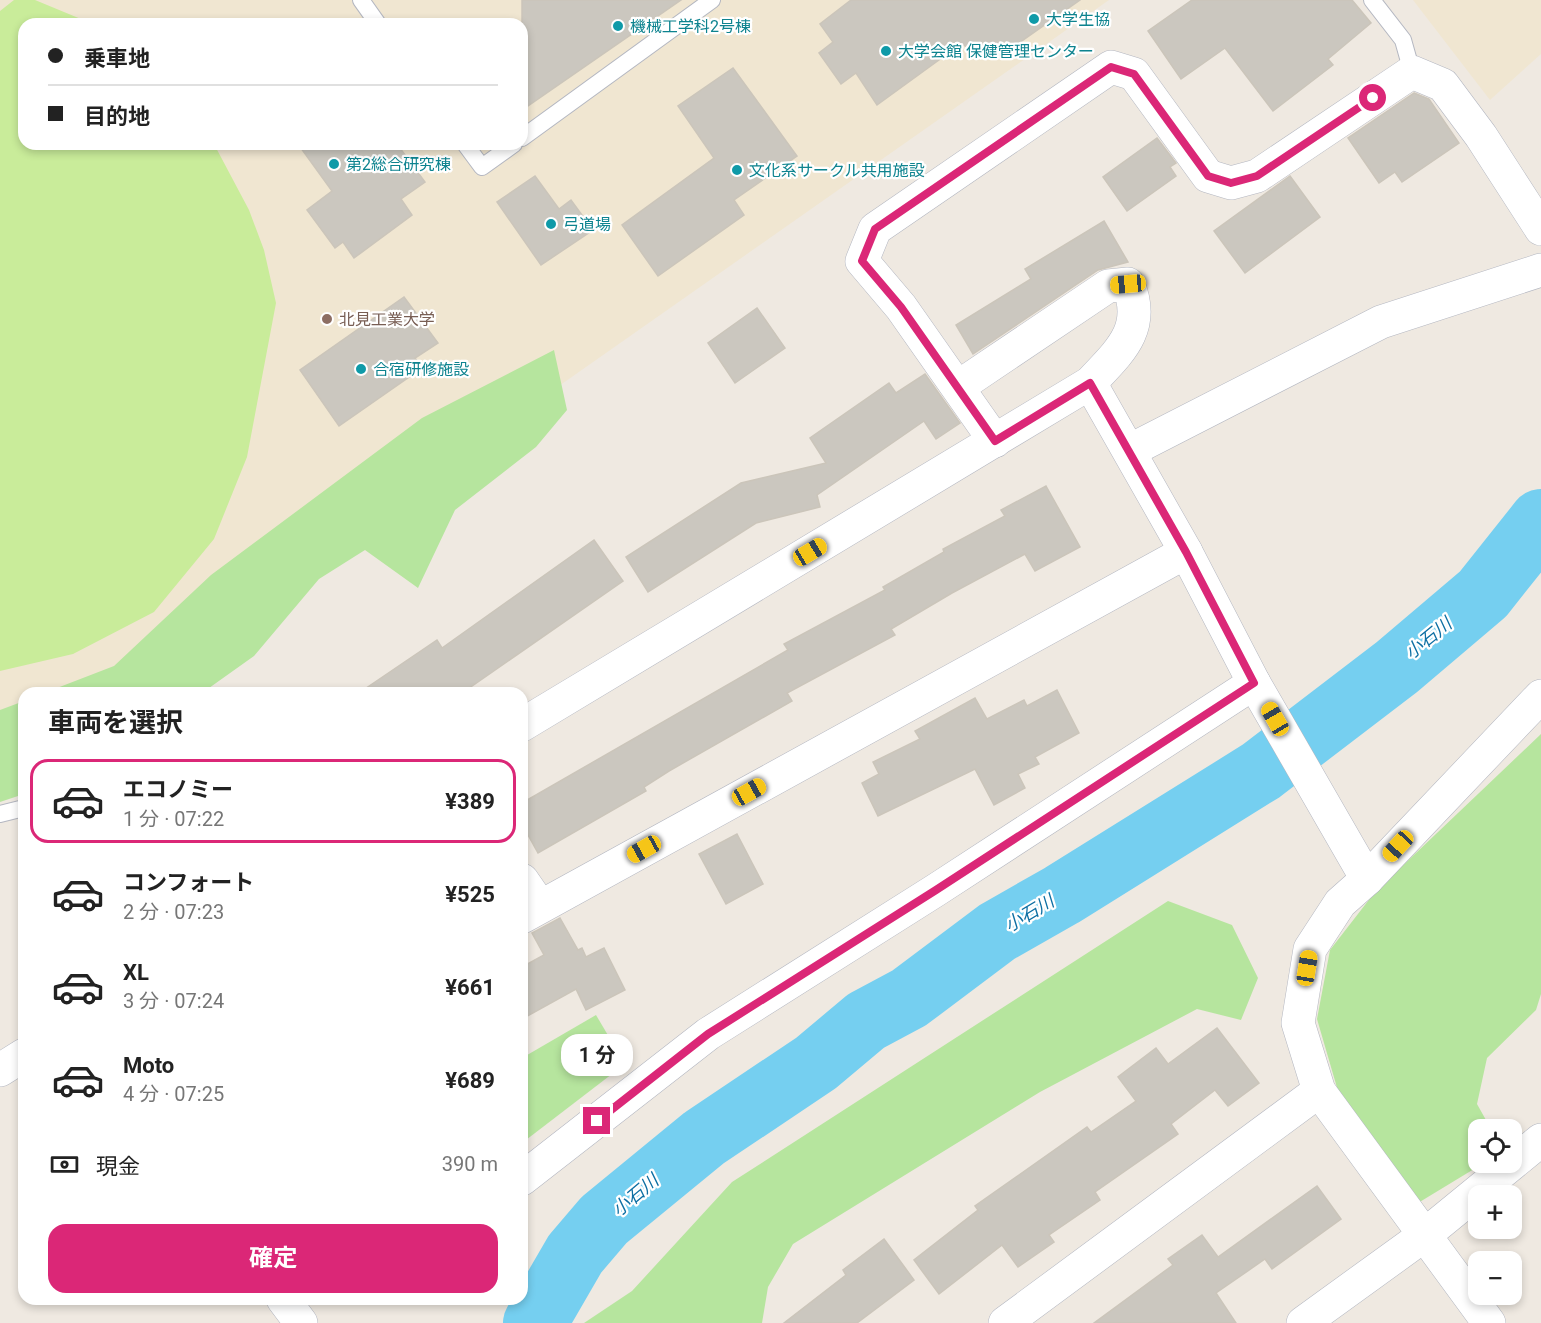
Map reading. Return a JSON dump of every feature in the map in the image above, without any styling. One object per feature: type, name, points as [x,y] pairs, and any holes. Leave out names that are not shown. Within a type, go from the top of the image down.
[{"type":"street","points":[[995,441],[901,307],[862,261],[875,229],[1111,67],[1134,74],[1208,176],[1231,183],[1257,176],[1412,72],[1443,85],[1481,136],[1541,229]]},
{"type":"street","points":[[1131,450],[1381,322],[1541,270]]},
{"type":"street","points":[[528,721],[1090,383],[1120,351],[1135,322],[1133,295],[1128,284],[1108,286],[958,387]]},
{"type":"street","points":[[1090,383],[1131,450],[1254,683],[1367,879]]},
{"type":"street","points":[[528,901],[1186,552]]},
{"type":"street","points":[[528,1174],[708,1034],[936,890],[1254,683]]},
{"type":"street","points":[[1489,1323],[1319,1091],[1299,1023],[1310,949],[1340,903],[1367,879],[1541,696]]},
{"type":"street","points":[[0,1070],[18,1059]]},
{"type":"street","points":[[1005,1323],[1319,1091]]},
{"type":"street","points":[[1303,1323],[1426,1234],[1541,1140]]},
{"type":"street","points":[[288,1305],[302,1323]]},
{"type":"lane","points":[[361,0],[374,18]]},
{"type":"lane","points":[[528,134],[712,0]]},
{"type":"lane","points":[[1372,0],[1403,40],[1412,72]]},
{"type":"lane","points":[[469,150],[482,167],[506,150]]},
{"type":"lane","points":[[0,814],[18,809]]},
{"type":"shaded area","name":"北見工業大学","points":[[0,0],[1109,0],[405,494],[102,687],[18,687],[18,741],[0,752]]},
{"type":"shaded area","points":[[1413,0],[1541,0],[1541,54],[1490,100]]},
{"type":"green space","points":[[14,0],[35,0],[78,18],[18,18],[18,150],[217,150],[249,210],[264,250],[276,303],[247,457],[214,539],[154,612],[73,654],[0,671],[0,11]]},
{"type":"green space","points":[[554,350],[567,410],[536,447],[455,510],[418,588],[365,550],[319,579],[254,656],[210,687],[60,687],[114,666],[211,575],[422,418]]},
{"type":"green space","points":[[18,703],[18,796],[0,802],[0,710]]},
{"type":"green space","points":[[1541,734],[1541,994],[1536,1010],[1487,1058],[1477,1104],[1485,1119],[1468,1119],[1468,1173],[1418,1203],[1338,1091],[1317,1019],[1330,950],[1375,892]]},
{"type":"green space","points":[[1168,901],[1232,925],[1258,978],[1241,1020],[1197,1009],[1040,1092],[793,1244],[768,1287],[762,1323],[584,1323],[632,1291],[732,1182]]},
{"type":"green space","points":[[596,1015],[625,1064],[528,1138],[528,1055]]},
{"type":"building","points":[[522,0],[681,0],[528,106],[528,18],[522,18]]},
{"type":"building","name":"大学会館 保健管理センター","points":[[851,0],[1080,0],[999,57],[985,55],[961,44],[877,105],[856,73],[841,84],[819,53],[833,42],[820,24]]},
{"type":"building","points":[[1192,0],[1352,0],[1371,23],[1328,59],[1333,65],[1273,111],[1225,48],[1181,79],[1148,31]]},
{"type":"building","name":"文化系サークル共用施設","points":[[733,68],[797,156],[734,200],[744,215],[658,276],[622,225],[714,158],[678,106]]},
{"type":"building","points":[[1414,93],[1429,99],[1459,143],[1402,182],[1395,172],[1379,183],[1348,138]]},
{"type":"building","points":[[1157,138],[1176,163],[1170,167],[1176,176],[1127,211],[1103,177]]},
{"type":"building","points":[[302,150],[401,150],[425,182],[401,199],[412,215],[354,258],[343,242],[335,248],[307,210],[332,191]]},
{"type":"building","name":"弓道場","points":[[535,176],[559,209],[571,200],[593,230],[541,265],[497,202]]},
{"type":"building","points":[[1290,176],[1320,217],[1245,273],[1214,231]]},
{"type":"building","points":[[1104,221],[1128,262],[1098,270],[973,354],[956,325],[1031,279],[1025,269]]},
{"type":"building","name":"合宿研修施設","points":[[404,297],[438,343],[415,358],[422,368],[339,426],[300,370]]},
{"type":"building","points":[[757,308],[785,348],[735,383],[708,343]]},
{"type":"building","points":[[925,374],[960,423],[936,439],[924,421],[817,495],[820,507],[756,523],[648,592],[626,557],[741,483],[826,463],[810,438],[889,383],[896,393]]},
{"type":"building","points":[[1046,486],[1080,547],[1035,571],[1025,554],[952,593],[891,629],[895,635],[787,693],[792,701],[669,771],[644,787],[646,791],[538,853],[528,835],[528,800],[788,650],[784,644],[885,590],[883,587],[944,552],[943,549],[1005,516],[1001,510]]},
{"type":"building","points":[[594,540],[623,581],[471,687],[368,687],[437,640],[442,648]]},
{"type":"building","points":[[1057,690],[1079,733],[1035,757],[1039,764],[1018,774],[1025,788],[994,805],[975,769],[878,816],[862,783],[879,774],[873,762],[920,739],[915,731],[975,698],[987,719],[1024,700],[1027,706]]},
{"type":"building","points":[[737,834],[763,884],[726,904],[699,854]]},
{"type":"building","points":[[560,918],[578,950],[582,948],[586,957],[604,948],[625,990],[586,1010],[576,989],[528,1016],[528,964],[544,955],[532,933]]},
{"type":"building","points":[[1217,1028],[1259,1083],[1228,1106],[1215,1090],[1171,1124],[1178,1134],[1095,1192],[1100,1200],[1049,1235],[1054,1242],[1018,1267],[1002,1245],[939,1294],[914,1260],[978,1210],[975,1206],[1087,1127],[1091,1132],[1136,1101],[1118,1077],[1156,1048],[1168,1064]]},
{"type":"building","points":[[1317,1186],[1341,1219],[1272,1269],[1265,1259],[1216,1293],[1236,1323],[1094,1323],[1173,1265],[1168,1259],[1202,1235],[1218,1257]]},
{"type":"building","points":[[884,1239],[914,1280],[857,1323],[784,1323],[846,1275],[843,1270]]},
{"type":"waterway","name":"小石川","points":[[535,1323],[575,1254],[604,1220],[704,1138],[816,1063],[866,1021],[909,998],[997,932],[1062,895],[1261,771],[1397,667],[1483,594],[1541,521]]},
{"type":"place","name":"大学生協","points":[[1034,19]]},
{"type":"place","name":"機械工学科2号棟","points":[[618,26]]},
{"type":"place","name":"大学会館 保健管理センター","points":[[886,51]]},
{"type":"place","name":"第2総合研究棟","points":[[334,164]]},
{"type":"place","name":"文化系サークル共用施設","points":[[737,170]]},
{"type":"place","name":"弓道場","points":[[551,224]]},
{"type":"place","name":"北見工業大学","points":[[327,319]]},
{"type":"place","name":"合宿研修施設","points":[[361,369]]},
{"type":"route","points":[[597,1121],[708,1034],[936,890],[1254,683],[1131,450],[1090,383],[995,441],[901,307],[862,261],[875,229],[1111,67],[1134,74],[1208,176],[1231,183],[1257,176],[1373,98]]}]
